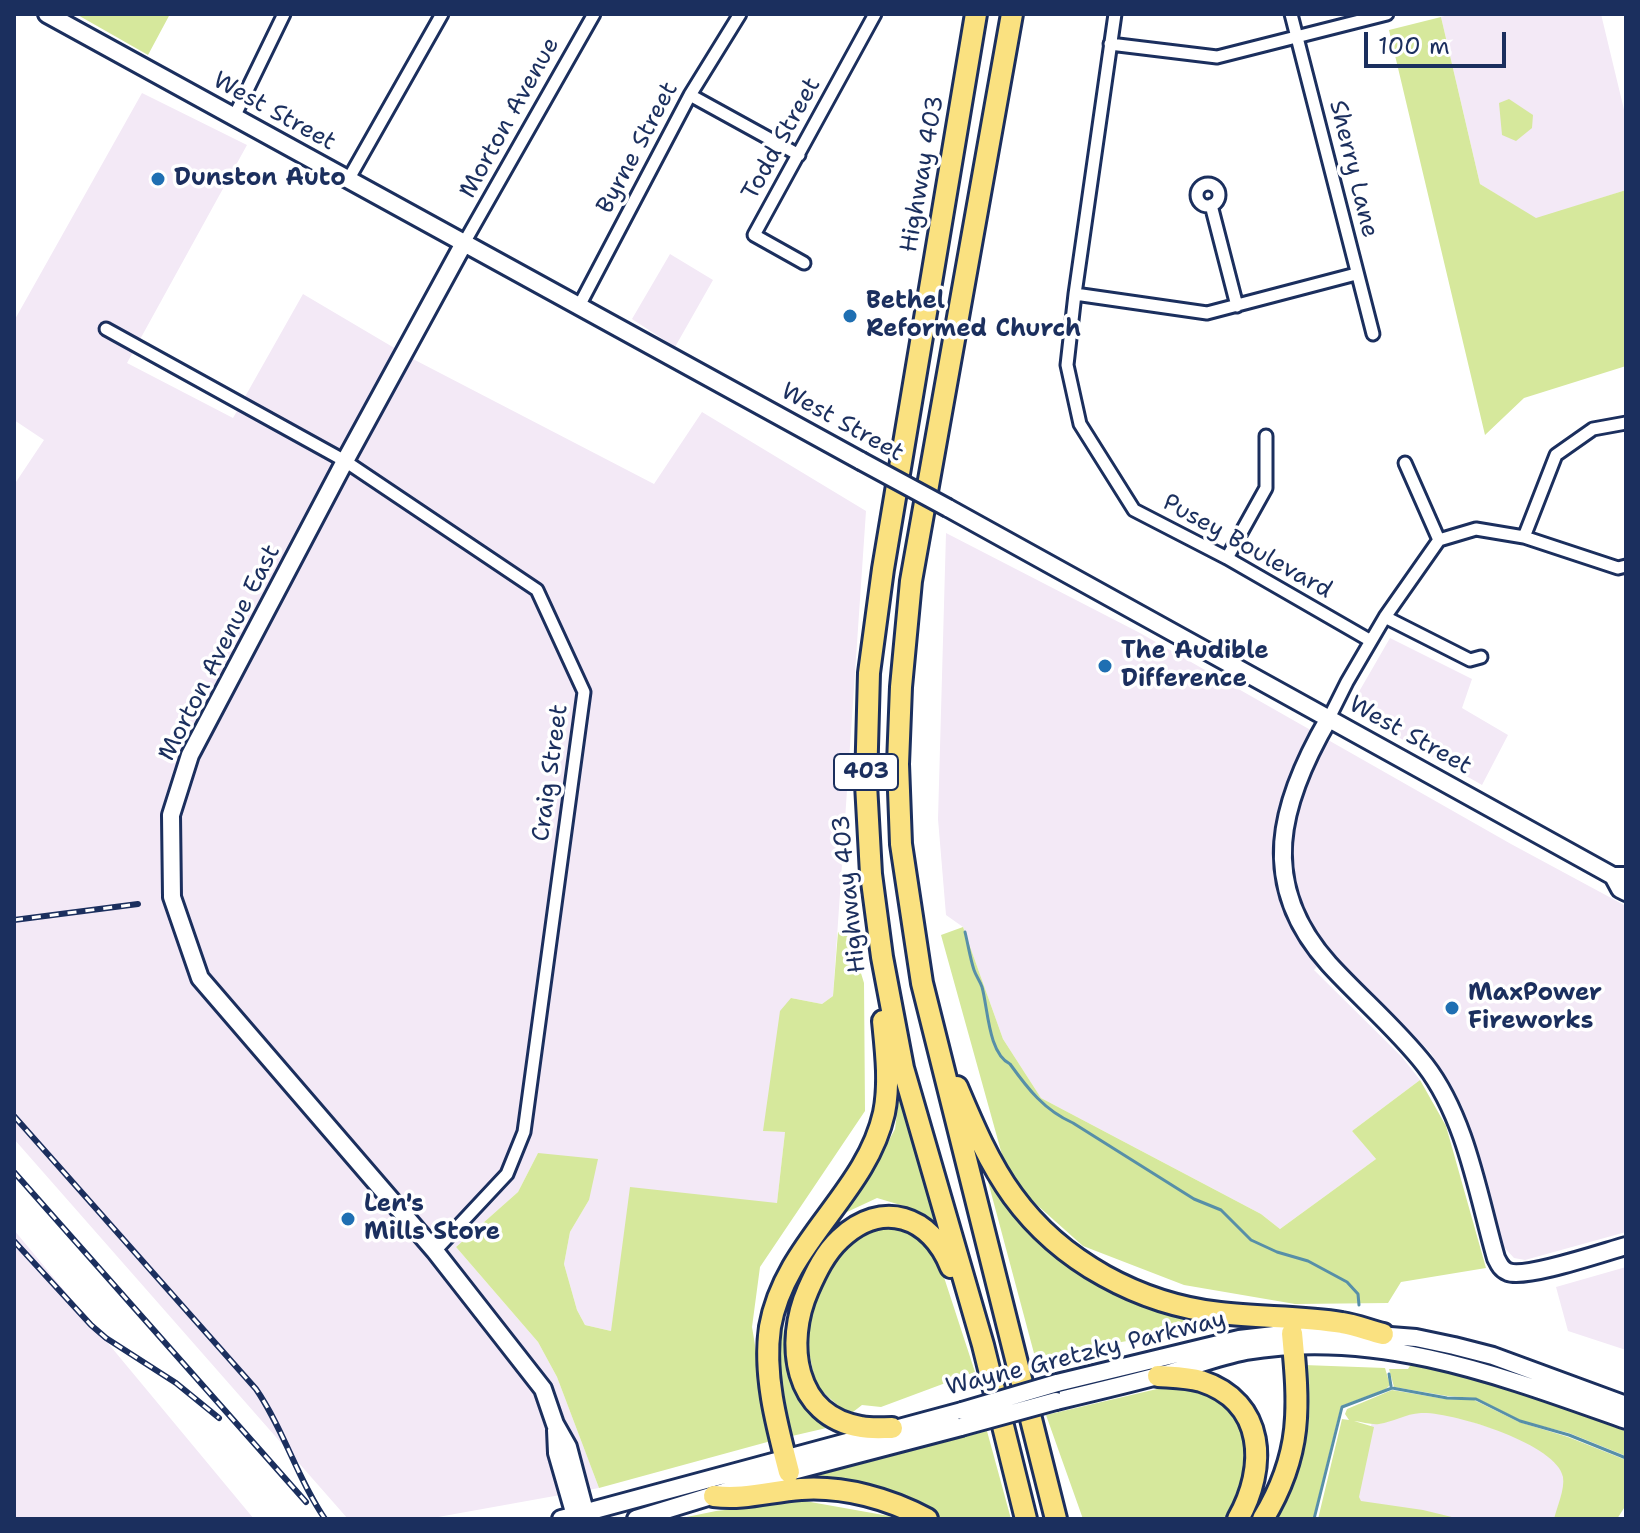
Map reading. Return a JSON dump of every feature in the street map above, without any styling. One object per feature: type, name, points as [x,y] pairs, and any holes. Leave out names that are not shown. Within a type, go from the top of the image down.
[{"type":"highway","name":"Highway 403","points":[[976,14],[896,485],[869,673],[867,826],[882,957],[903,1068],[983,1345],[1026,1519]]},
{"type":"highway","name":"403","points":[[1012,14],[911,581],[901,687],[898,764],[901,844],[922,983],[1056,1519]]},
{"type":"highway","points":[[788,1465],[768,1371],[770,1328],[787,1276],[801,1250],[861,1168],[884,1115],[887,1095],[879,984],[882,957]]},
{"type":"highway","points":[[922,983],[933,1004],[956,1086],[989,1158],[1014,1197],[1045,1232],[1068,1252],[1100,1273],[1169,1303],[1218,1313],[1342,1323],[1383,1334]]},
{"type":"highway","points":[[892,1428],[862,1427],[841,1420],[815,1401],[800,1377],[796,1362],[798,1318],[817,1269],[838,1240],[866,1221],[897,1217],[920,1224],[933,1235],[945,1253],[983,1345]]},
{"type":"highway","points":[[1263,1519],[1289,1467],[1294,1447],[1297,1419],[1292,1340]]},
{"type":"highway","points":[[1158,1376],[1182,1377],[1216,1388],[1228,1395],[1252,1426],[1258,1451],[1255,1470],[1238,1519]]},
{"type":"highway","points":[[1032,1424],[1052,1470],[1068,1519]]},
{"type":"highway","points":[[714,1496],[733,1499],[800,1489],[824,1489],[859,1494],[927,1519]]},
{"type":"main road","name":"West Street","points":[[47,14],[1620,876],[1620,889],[1626,892]]},
{"type":"main road","name":"Morton Avenue East","points":[[464,243],[190,755],[171,815],[172,897],[200,978],[435,1251],[543,1389],[555,1424],[568,1447],[577,1517]]},
{"type":"main road","points":[[1329,718],[1298,779],[1284,821],[1283,872],[1295,911],[1306,933],[1326,961],[1425,1064],[1441,1089],[1454,1113],[1496,1258],[1502,1268],[1510,1273],[1533,1272],[1626,1246]]},
{"type":"main road","name":"Wayne Gretzky Parkway","points":[[577,1517],[962,1419],[1057,1383],[1239,1339],[1292,1340],[1383,1334],[1416,1338],[1493,1356],[1626,1405]]},
{"type":"main road","name":"Wayne Gretzky Parkway","points":[[636,1519],[714,1496],[788,1465],[892,1428],[962,1419],[1056,1401],[1292,1340],[1421,1356],[1488,1373],[1626,1420]]},
{"type":"street","points":[[234,117],[284,14]]},
{"type":"street","points":[[348,180],[442,14]]},
{"type":"street","name":"Morton Avenue","points":[[464,243],[594,14]]},
{"type":"street","name":"Byrne Street","points":[[579,306],[690,95],[740,14]]},
{"type":"street","name":"Todd Street","points":[[804,263],[754,235],[875,14]]},
{"type":"street","name":"Pusey Boulevard","points":[[1115,14],[1067,365],[1080,424],[1134,510],[1227,558],[1371,641]]},
{"type":"street","name":"Sherry Lane","points":[[1291,14],[1373,334]]},
{"type":"street","points":[[1110,44],[1217,57],[1387,14]]},
{"type":"street","points":[[690,95],[799,155]]},
{"type":"street","points":[[1211,205],[1237,306]]},
{"type":"street","points":[[1075,294],[1207,313],[1356,274]]},
{"type":"street","name":"Craig Street","points":[[106,329],[345,461],[537,590],[584,692],[524,1132],[507,1174],[435,1251]]},
{"type":"street","points":[[1524,537],[1556,455],[1593,429],[1626,423]]},
{"type":"street","points":[[1227,558],[1266,488],[1266,436]]},
{"type":"street","points":[[1405,463],[1439,540]]},
{"type":"street","points":[[1329,718],[1385,617],[1439,540],[1476,529],[1524,537],[1618,568],[1626,566]]},
{"type":"street","points":[[1385,617],[1470,660],[1481,657]]},
{"type":"shaded area","points":[[1452,14],[1601,14],[1626,118],[1626,190],[1536,219],[1480,184],[1441,17]]},
{"type":"shaded area","points":[[142,93],[247,145],[127,363],[233,418],[303,294],[413,359],[654,484],[702,412],[866,511],[833,996],[822,1004],[791,998],[764,1131],[785,1132],[777,1204],[611,1331],[585,1325],[577,1310],[564,1264],[570,1232],[589,1200],[538,1153],[518,1192],[456,1247],[538,1342],[557,1377],[599,1488],[427,1519],[348,1519],[14,1139],[14,485],[44,440],[14,420],[14,321]]},
{"type":"shaded area","points":[[670,254],[713,280],[675,347],[632,319]]},
{"type":"shaded area","points":[[946,533],[1140,633],[1626,906],[1626,1232],[1525,1260],[1514,1258],[1502,1245],[1463,1108],[1447,1078],[1430,1052],[1329,952],[1314,970],[1402,1057],[1420,1080],[1352,1131],[1376,1159],[1280,1229],[1261,1214],[1041,1098],[1003,1039],[963,927],[946,915],[938,819]]},
{"type":"shaded area","points":[[1390,638],[1472,679],[1462,708],[1508,735],[1482,785],[1349,709]]},
{"type":"shaded area","points":[[14,1230],[254,1519],[14,1519]]},
{"type":"shaded area","points":[[1626,1267],[1626,1350],[1568,1331],[1556,1287]]},
{"type":"shaded area","points":[[1377,1402],[1447,1414],[1571,1453],[1559,1519],[1433,1519],[1352,1502]]},
{"type":"green space","points":[[76,14],[170,14],[148,55]]},
{"type":"green space","points":[[1441,17],[1480,184],[1536,218],[1626,190],[1626,366],[1524,398],[1485,435],[1389,30]]},
{"type":"green space","points":[[1509,99],[1533,115],[1532,128],[1516,141],[1502,135],[1499,103]]},
{"type":"green space","points":[[963,927],[1003,1039],[1041,1098],[1261,1214],[1280,1229],[1376,1159],[1352,1131],[1420,1080],[1446,1126],[1486,1268],[1401,1282],[1388,1303],[1295,1304],[1184,1285],[1083,1246],[1009,1180],[941,935]]},
{"type":"green space","points":[[838,932],[849,934],[864,983],[865,1111],[760,1267],[752,1327],[771,1441],[599,1488],[557,1377],[538,1342],[456,1247],[518,1192],[538,1153],[598,1159],[589,1200],[570,1232],[564,1264],[577,1310],[585,1325],[611,1331],[630,1187],[777,1203],[785,1132],[763,1131],[780,1011],[791,998],[822,1004],[833,996]]},
{"type":"green space","points":[[902,1072],[938,1222],[904,1206],[877,1198],[832,1219],[874,1168],[895,1129]]},
{"type":"green space","points":[[982,1159],[1059,1253],[1242,1321],[1035,1357]]},
{"type":"green space","points":[[888,1221],[917,1232],[940,1265],[975,1372],[881,1407],[862,1405],[853,1412],[843,1410],[816,1386],[807,1342],[811,1303],[833,1256],[861,1230]]},
{"type":"green space","points":[[783,1315],[784,1345],[792,1379],[835,1426],[792,1436],[776,1361]]},
{"type":"green space","points":[[1413,1361],[1522,1389],[1576,1408],[1626,1432],[1626,1456],[1569,1433],[1522,1421],[1476,1398],[1394,1387],[1389,1369],[1408,1369]]},
{"type":"green space","points":[[1304,1365],[1385,1368],[1390,1385],[1341,1406],[1313,1519],[1272,1519]]},
{"type":"green space","points":[[1174,1385],[1200,1388],[1234,1410],[1247,1436],[1247,1475],[1224,1519],[1083,1519],[1046,1415]]},
{"type":"green space","points":[[1392,1390],[1445,1399],[1474,1400],[1519,1422],[1626,1460],[1626,1505],[1617,1519],[1554,1519],[1563,1477],[1557,1465],[1543,1453],[1524,1442],[1477,1424],[1421,1413],[1379,1424],[1354,1421],[1374,1427],[1359,1497],[1361,1501],[1460,1519],[1318,1519],[1342,1419],[1349,1420],[1345,1414],[1347,1409]]},
{"type":"green space","points":[[987,1431],[1011,1519],[941,1519],[934,1513],[789,1483]]},
{"type":"green space","points":[[805,1501],[895,1519],[677,1519],[716,1511]]},
{"type":"waterway","points":[[965,932],[997,1050],[1037,1098],[1053,1112],[1194,1199],[1221,1210],[1251,1240],[1308,1261],[1347,1282],[1358,1294],[1359,1305]]},
{"type":"waterway","points":[[1389,1374],[1391,1386]]},
{"type":"waterway","points":[[1314,1519],[1342,1407],[1392,1388],[1447,1398],[1476,1399],[1520,1421],[1569,1435],[1626,1458]]},
{"type":"railway","points":[[14,920],[138,904]]},
{"type":"railway","points":[[14,1116],[256,1389],[325,1519]]},
{"type":"railway","points":[[14,1172],[306,1502]]},
{"type":"railway","points":[[14,1241],[106,1338],[176,1383],[219,1418]]},
{"type":"place","name":"Dunston Auto","points":[[158,179]]},
{"type":"place","name":"Bethel Reformed Church","points":[[850,316]]},
{"type":"place","name":"The Audible Difference","points":[[1105,666]]},
{"type":"place","name":"MaxPower Fireworks","points":[[1452,1008]]},
{"type":"place","name":"Len's Mills Store","points":[[348,1219]]}]
